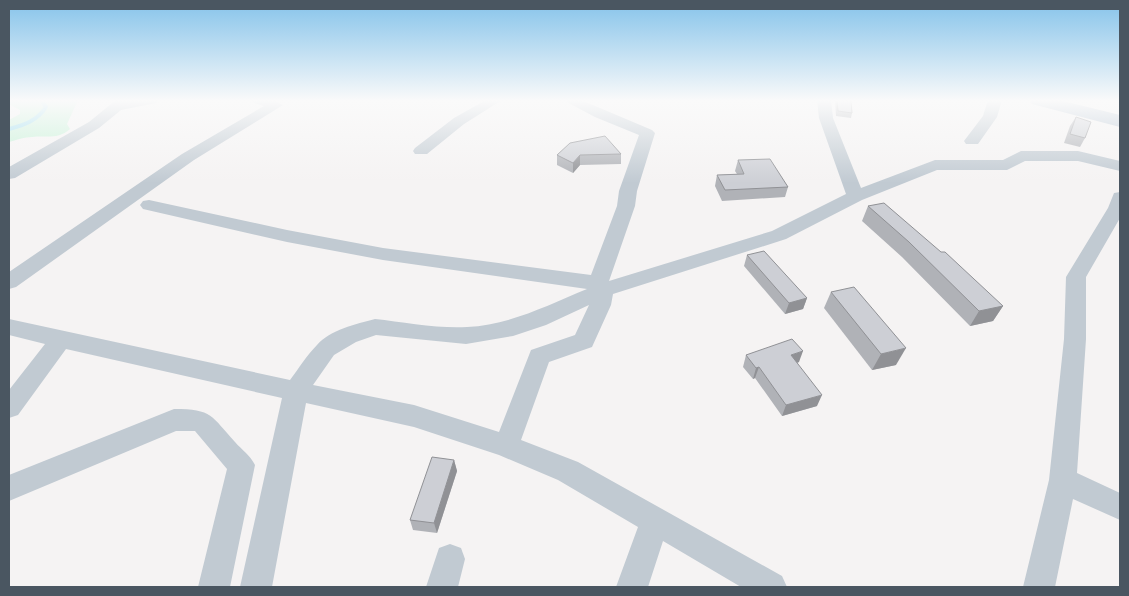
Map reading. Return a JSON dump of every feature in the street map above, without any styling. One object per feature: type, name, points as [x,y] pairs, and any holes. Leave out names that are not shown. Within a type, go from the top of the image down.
[{"type":"street","points":[[9,174],[89,128]]},
{"type":"street","points":[[9,282],[188,157],[237,128]]},
{"type":"street","points":[[421,151],[450,128]]},
{"type":"street","points":[[506,446],[527,394],[539,356],[584,341],[600,305],[600,287],[647,133],[634,128]]},
{"type":"street","points":[[830,128],[856,196]]},
{"type":"street","points":[[972,141],[982,128]]},
{"type":"street","points":[[256,587],[296,390],[326,349],[360,331],[375,327],[466,336],[505,330],[538,319],[600,287],[779,235],[856,196],[935,165],[1006,165],[1021,156],[1078,156],[1120,166]]},
{"type":"street","points":[[150,205],[287,236],[383,254],[600,287]]},
{"type":"street","points":[[1039,587],[1063,480],[1075,339],[1076,277],[1119,205]]},
{"type":"street","points":[[9,327],[150,360],[414,416],[506,446],[568,471],[771,587]]},
{"type":"street","points":[[9,408],[61,339]]},
{"type":"street","points":[[9,488],[174,420],[194,419],[209,426],[222,447],[241,465],[214,587]]},
{"type":"street","points":[[1063,480],[1120,506]]},
{"type":"street","points":[[632,587],[655,521]]},
{"type":"green space","points":[[9,128],[70,129],[57,136],[26,138],[9,142]]},
{"type":"building","points":[[1072,128],[1089,128],[1085,138],[1070,134]]},
{"type":"building","points":[[605,136],[621,154],[580,155],[573,163],[557,155],[570,143]]},
{"type":"building","points":[[770,159],[788,187],[725,190],[717,175],[744,174],[738,160]]},
{"type":"building","points":[[884,203],[941,252],[945,252],[1003,306],[979,311],[909,242],[868,206]]},
{"type":"building","points":[[764,251],[807,298],[789,303],[747,255]]},
{"type":"building","points":[[854,287],[906,348],[881,354],[831,292]]},
{"type":"building","points":[[792,339],[803,351],[791,355],[822,395],[786,405],[759,367],[756,368],[746,355]]},
{"type":"building","points":[[432,457],[454,460],[434,523],[410,520]]}]
